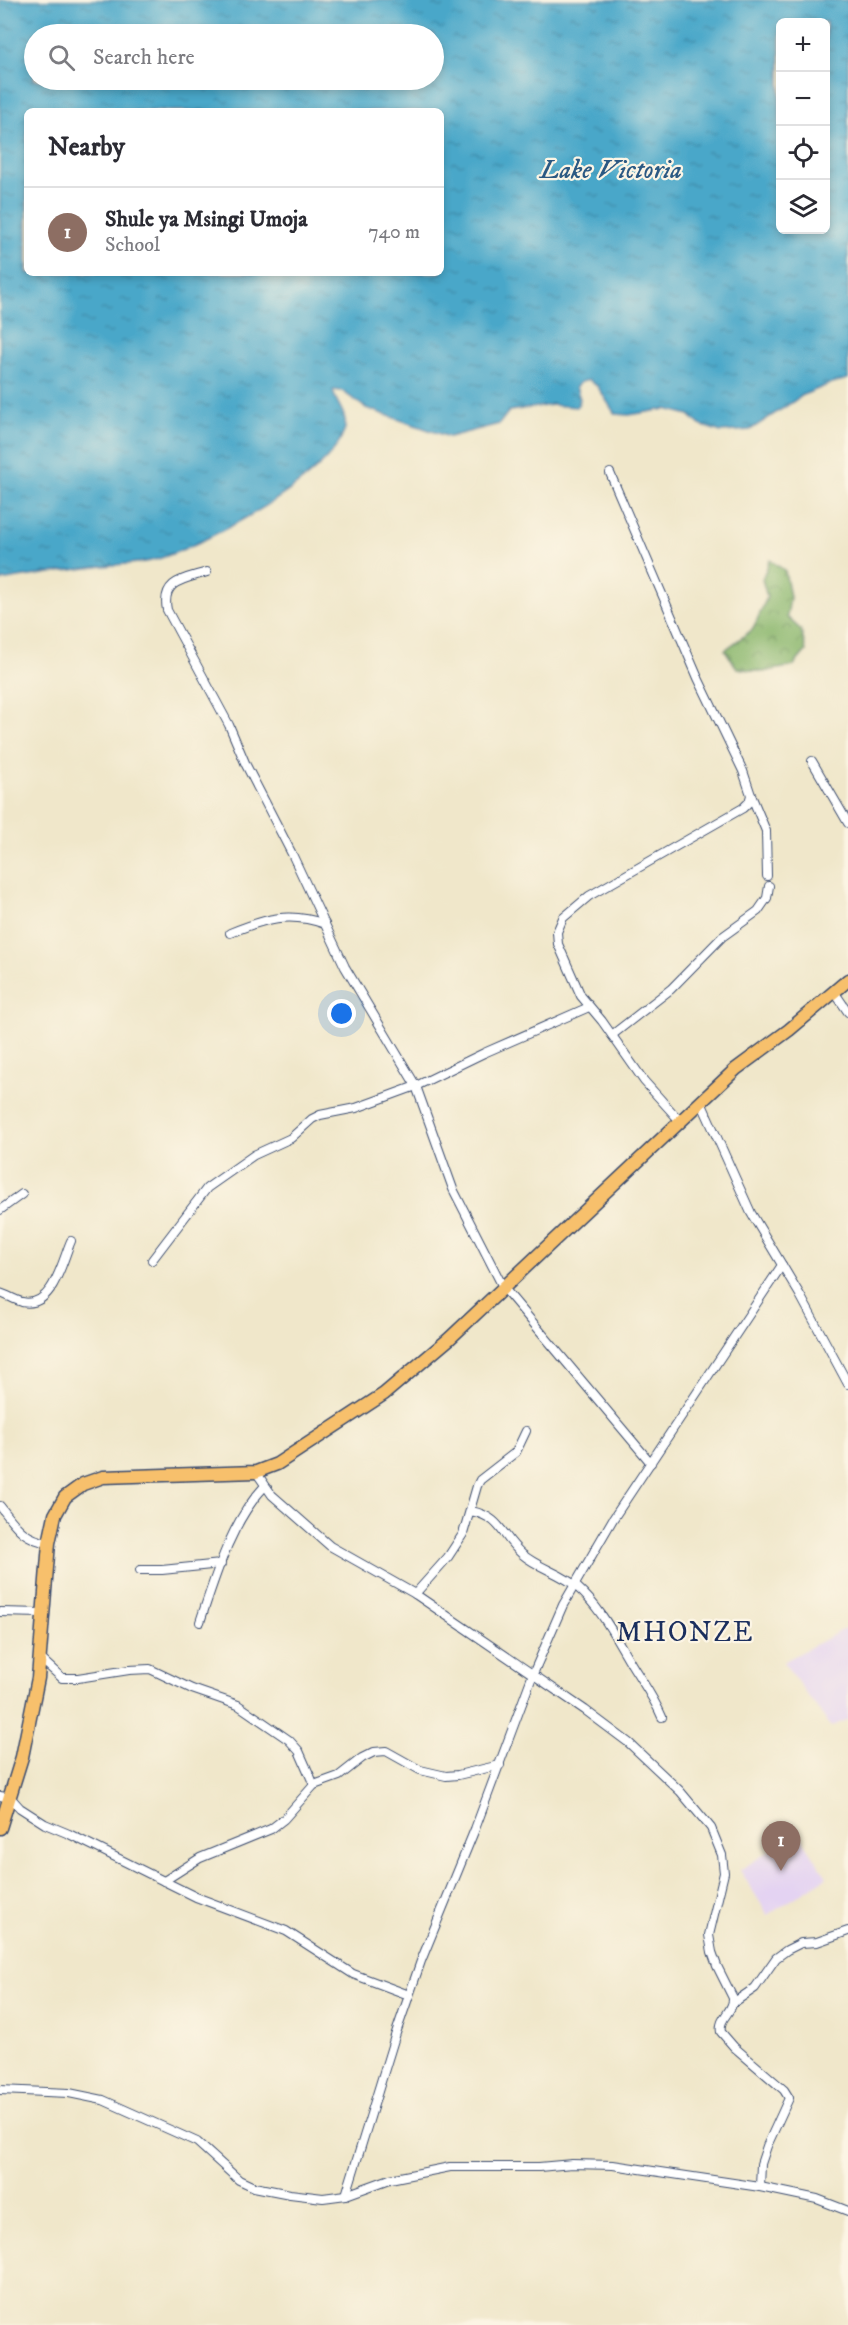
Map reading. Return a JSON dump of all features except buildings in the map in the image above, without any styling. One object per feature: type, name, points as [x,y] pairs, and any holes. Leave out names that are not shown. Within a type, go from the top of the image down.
[{"type":"main road","points":[[0,1828],[5,1797],[30,1720],[38,1678],[49,1543],[54,1515],[64,1497],[83,1484],[103,1477],[256,1472],[277,1464],[384,1394],[449,1339],[680,1121],[759,1050],[789,1030],[848,980]]},
{"type":"street","points":[[610,473],[698,678],[743,771],[766,831],[767,876]]},
{"type":"street","points":[[207,572],[174,583],[166,594],[167,610],[229,725],[246,765],[368,1008],[416,1086],[453,1189],[503,1287],[651,1462]]},
{"type":"street","points":[[812,761],[848,823]]},
{"type":"street","points":[[680,1121],[644,1081],[612,1035],[588,1007],[573,980],[558,944],[556,932],[563,918],[589,896],[743,808],[749,802],[751,795]]},
{"type":"street","points":[[612,1035],[676,984],[722,937],[758,911],[767,898],[769,886]]},
{"type":"street","points":[[230,933],[283,917],[300,917],[325,924]]},
{"type":"street","points":[[835,993],[848,1012]]},
{"type":"street","points":[[152,1260],[201,1195],[254,1155],[282,1143],[321,1115],[356,1108],[416,1086],[494,1048],[588,1007]]},
{"type":"street","points":[[701,1102],[741,1193],[848,1384]]},
{"type":"street","points":[[0,1210],[22,1194]]},
{"type":"street","points":[[0,1293],[22,1302],[41,1299],[54,1285],[71,1241]]},
{"type":"street","points":[[346,2195],[409,1995],[434,1927],[500,1765],[533,1674],[563,1605],[613,1519],[782,1265]]},
{"type":"street","points":[[415,1594],[456,1546],[463,1534],[480,1480],[516,1452],[526,1431]]},
{"type":"street","points":[[256,1472],[264,1487],[330,1546],[415,1594],[533,1674],[629,1743],[680,1791],[711,1828],[722,1855],[724,1873],[709,1935],[712,1952],[731,1991],[734,2003]]},
{"type":"street","points":[[200,1622],[221,1564],[246,1510],[264,1487]]},
{"type":"street","points":[[0,1506],[25,1535],[49,1543]]},
{"type":"street","points":[[471,1511],[492,1518],[520,1552],[544,1569],[574,1585],[596,1606],[652,1695],[662,1717]]},
{"type":"street","points":[[140,1570],[221,1564]]},
{"type":"street","points":[[0,1612],[42,1613]]},
{"type":"street","points":[[40,1658],[62,1678],[150,1669],[192,1689],[238,1705],[280,1733],[299,1751],[314,1785]]},
{"type":"street","points":[[164,1881],[200,1858],[271,1829],[284,1819],[314,1785],[339,1776],[362,1758],[374,1752],[386,1751],[420,1770],[446,1776],[500,1765]]},
{"type":"street","points":[[5,1797],[45,1824],[196,1897],[277,1927],[353,1974],[409,1995]]},
{"type":"street","points":[[760,2187],[761,2164],[789,2098],[784,2090],[734,2047],[722,2032],[720,2025],[734,2003],[755,1988],[776,1958],[801,1943],[817,1942],[848,1931]]},
{"type":"street","points":[[0,2090],[69,2093],[103,2100],[197,2142],[239,2180],[254,2187],[310,2197],[346,2195],[400,2177],[450,2167],[613,2165],[760,2187],[817,2199],[848,2211]]},
{"type":"shaded area","points":[[848,1627],[848,1719],[831,1727],[783,1662]]},
{"type":"shaded area","points":[[798,1832],[827,1877],[768,1915],[740,1870]]},
{"type":"green space","points":[[770,560],[785,571],[790,597],[787,617],[801,630],[806,651],[793,666],[763,672],[737,668],[725,650],[753,629],[767,597],[762,579]]},
{"type":"water","name":"Lake Victoria","points":[[0,0],[848,0],[848,379],[803,395],[750,430],[721,432],[700,425],[689,415],[666,409],[629,415],[615,414],[598,387],[589,380],[581,382],[576,387],[580,399],[577,407],[552,405],[509,411],[499,424],[449,437],[366,408],[342,391],[333,390],[343,413],[345,428],[335,448],[317,468],[293,488],[235,524],[179,551],[152,561],[0,581]]},
{"type":"place","name":"Shule ya Msingi Umoja","points":[[781,1871]]},
{"type":"district","name":"MHONZE","points":[[685,1631]]}]
